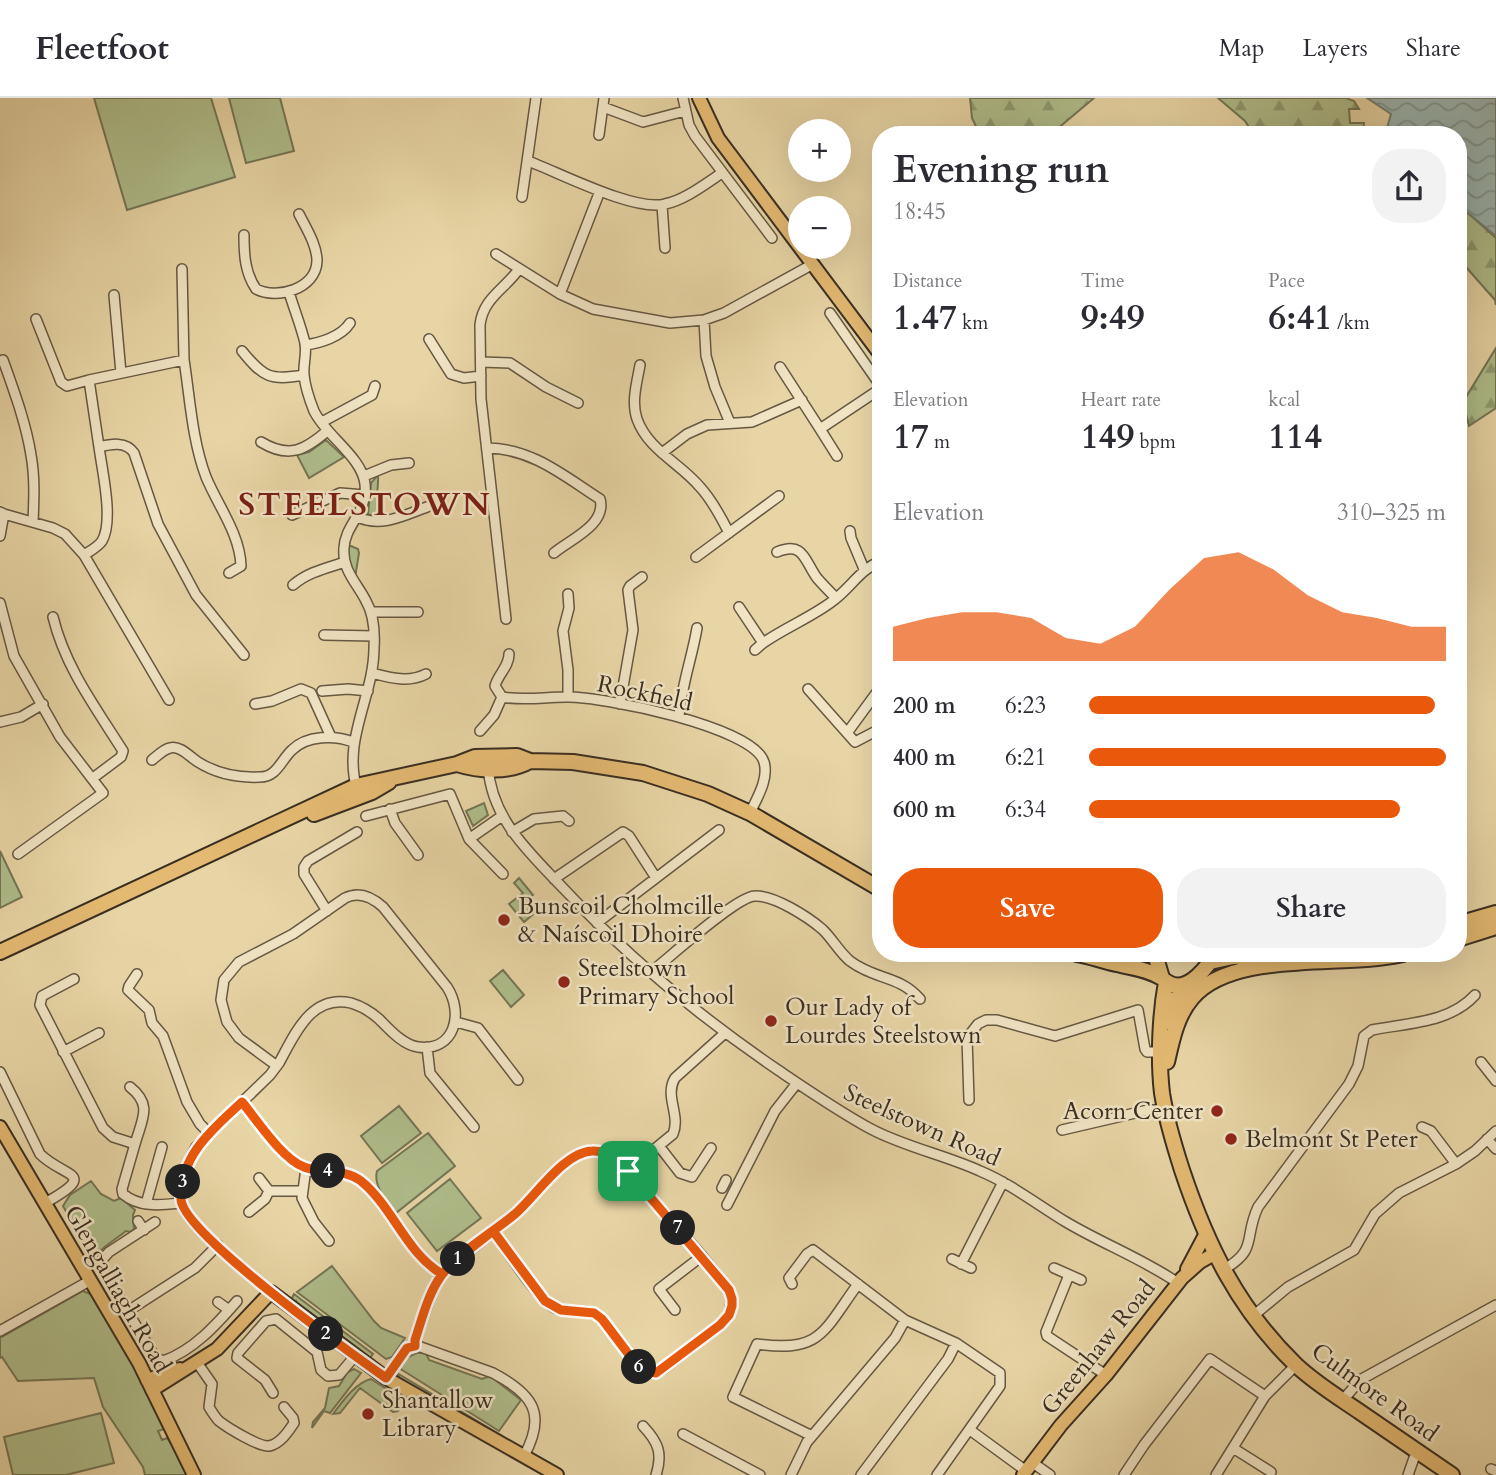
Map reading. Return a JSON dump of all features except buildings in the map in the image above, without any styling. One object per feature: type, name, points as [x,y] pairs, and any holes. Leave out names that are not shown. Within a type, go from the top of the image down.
[{"type":"highway","points":[[0,952],[256,832],[399,776],[457,764],[475,770],[488,763],[519,767],[530,761],[573,762],[643,773],[708,794],[750,813],[872,884]]},
{"type":"highway","points":[[1467,922],[1496,913]]},
{"type":"highway","points":[[1467,936],[1496,927]]},
{"type":"highway","points":[[1113,962],[1135,966],[1174,985],[1190,983]]},
{"type":"highway","name":"Culmore Road","points":[[1157,962],[1163,980],[1162,1033]]},
{"type":"highway","name":"Culmore Road","points":[[1209,962],[1175,1000],[1154,1052],[1174,1146],[1205,1235],[1223,1270],[1253,1315],[1296,1365],[1452,1475]]},
{"type":"highway","points":[[1162,1092],[1178,1022],[1192,998],[1213,981],[1257,967],[1325,962]]},
{"type":"main road","points":[[699,98],[718,138],[872,343]]},
{"type":"main road","name":"Glengalliagh Road","points":[[1,1129],[91,1280],[149,1385],[194,1475]]},
{"type":"main road","points":[[1180,1280],[1205,1235]]},
{"type":"main road","name":"Greenhaw Road","points":[[1027,1469],[1076,1407],[1106,1375],[1180,1280],[1200,1262],[1214,1254]]},
{"type":"main road","points":[[149,1385],[168,1381],[183,1368],[217,1349],[271,1292],[386,1378],[557,1475]]},
{"type":"street","points":[[522,197],[536,98]]},
{"type":"street","points":[[683,98],[695,136],[772,238]]},
{"type":"street","points":[[599,135],[603,103],[643,122],[685,111]]},
{"type":"street","points":[[528,161],[600,191],[642,204],[662,205],[674,202],[722,173]]},
{"type":"street","points":[[560,294],[600,191]]},
{"type":"street","points":[[662,205],[665,247]]},
{"type":"street","points":[[244,235],[247,272],[256,289],[275,294],[289,292],[308,280],[317,260],[313,244],[299,214]]},
{"type":"street","points":[[496,254],[560,294],[593,309],[670,323],[704,320],[742,304],[813,264]]},
{"type":"street","points":[[506,619],[481,400],[482,313],[493,296],[519,268]]},
{"type":"street","points":[[183,269],[184,360],[197,443],[206,475],[240,549],[241,566],[229,573]]},
{"type":"street","points":[[289,292],[305,345],[304,375],[314,411],[364,476],[364,507],[345,539],[345,562],[350,577],[371,612],[374,636],[372,673],[354,742],[352,768],[358,791]]},
{"type":"street","points":[[114,295],[121,373]]},
{"type":"street","points":[[830,313],[872,375]]},
{"type":"street","points":[[36,319],[61,382],[67,386],[184,360]]},
{"type":"street","points":[[704,320],[706,356],[730,423]]},
{"type":"street","points":[[305,345],[331,338],[346,329],[350,323]]},
{"type":"street","points":[[429,339],[451,374],[464,378],[481,376]]},
{"type":"street","points":[[242,351],[255,367],[273,378],[304,375]]},
{"type":"street","points":[[3,360],[31,455],[33,522]]},
{"type":"street","points":[[481,362],[510,363],[546,387],[578,403]]},
{"type":"street","points":[[640,365],[634,395],[636,418],[653,446],[700,486],[713,503],[729,533]]},
{"type":"street","points":[[780,367],[837,456]]},
{"type":"street","points":[[84,555],[100,544],[105,534],[107,513],[89,380]]},
{"type":"street","points":[[261,442],[285,451],[309,446],[324,427],[372,395],[375,386]]},
{"type":"street","points":[[820,429],[872,393]]},
{"type":"street","points":[[662,453],[687,434],[707,425],[752,422],[802,400]]},
{"type":"street","points":[[99,447],[130,447],[158,524],[197,595],[244,655]]},
{"type":"street","points":[[488,447],[521,452],[554,469],[600,499],[600,510],[593,523],[554,553]]},
{"type":"street","points":[[364,476],[391,465],[409,463]]},
{"type":"street","points":[[292,515],[340,494],[365,495]]},
{"type":"street","points":[[696,557],[779,496]]},
{"type":"street","points":[[358,517],[370,522],[389,520],[427,506]]},
{"type":"street","points":[[0,536],[2,513],[65,534],[84,555],[169,700]]},
{"type":"street","points":[[850,531],[864,569]]},
{"type":"street","points":[[777,552],[788,548],[803,554],[816,577],[836,598]]},
{"type":"street","points":[[293,584],[318,571],[345,562]]},
{"type":"street","points":[[755,650],[783,628],[836,598],[864,569],[872,565]]},
{"type":"street","points":[[620,704],[633,630],[628,590],[642,577]]},
{"type":"street","points":[[568,594],[569,608],[563,631],[568,696]]},
{"type":"street","points":[[0,603],[14,656],[60,737],[103,793],[18,854]]},
{"type":"street","points":[[739,607],[763,643]]},
{"type":"street","points":[[371,612],[418,612]]},
{"type":"street","points":[[53,617],[58,639],[71,666],[123,751],[121,757],[93,778]]},
{"type":"street","points":[[680,717],[682,693],[697,628]]},
{"type":"street","points":[[324,635],[374,636]]},
{"type":"street","points":[[480,731],[494,715],[502,697],[495,686],[497,678],[509,663],[509,654]]},
{"type":"street","points":[[372,673],[407,679],[426,674]]},
{"type":"street","points":[[808,688],[855,743],[872,733]]},
{"type":"street","points":[[255,704],[272,701],[301,689],[311,693],[331,737]]},
{"type":"street","points":[[322,691],[368,691]]},
{"type":"street","name":"Rockfield","points":[[502,697],[521,701],[568,696],[620,704],[680,717],[740,738],[759,751],[766,773],[750,813]]},
{"type":"street","points":[[846,733],[872,699]]},
{"type":"street","points":[[0,722],[21,717],[43,704]]},
{"type":"street","points":[[152,760],[169,747],[180,748],[212,770],[228,775],[267,777],[278,769],[293,748],[307,741],[342,737],[354,742]]},
{"type":"street","name":"Steelstown Road","points":[[488,763],[489,781],[502,816],[512,832],[597,923],[725,1033],[819,1099],[874,1130],[1003,1182],[1068,1223],[1180,1280]]},
{"type":"street","points":[[366,816],[450,794],[469,839],[503,874]]},
{"type":"street","points":[[390,809],[396,823],[418,855]]},
{"type":"street","points":[[469,839],[502,816]]},
{"type":"street","points":[[512,832],[534,819],[563,816],[569,821]]},
{"type":"street","points":[[597,923],[719,830]]},
{"type":"street","points":[[327,911],[304,874],[304,867],[308,861],[357,832]]},
{"type":"street","points":[[554,879],[623,832],[629,836],[656,878]]},
{"type":"street","points":[[271,1292],[196,1226],[182,1203],[183,1183],[191,1156],[209,1133],[277,1066],[301,1023],[320,1005],[335,1001],[359,1005],[411,1045],[427,1047],[447,1039],[456,1022],[454,997],[373,898],[353,895],[293,934],[239,962],[224,981],[221,1000],[227,1023],[239,1038],[277,1066]]},
{"type":"street","points":[[651,972],[736,904],[755,896],[779,902],[823,930],[850,961],[871,974],[906,985],[920,999]]},
{"type":"street","points":[[137,974],[128,990],[149,1010],[152,1023],[163,1036],[187,1102],[200,1124],[209,1133]]},
{"type":"street","points":[[74,979],[42,996],[39,1001],[105,1131],[113,1137],[135,1144]]},
{"type":"street","points":[[1223,1270],[1241,1259],[1248,1247],[1251,1221],[1258,1207],[1349,1084],[1358,1066],[1364,1036],[1372,1030],[1448,1015],[1464,1007],[1475,995]]},
{"type":"street","points":[[969,1100],[967,1038],[978,1024],[986,1020],[997,1020],[1055,1036],[1138,1010],[1143,1041],[1154,1052]]},
{"type":"street","points":[[456,1022],[478,1028],[518,1080]]},
{"type":"street","points":[[63,1052],[99,1033]]},
{"type":"street","points":[[628,1171],[673,1134],[676,1127],[671,1084],[725,1033]]},
{"type":"street","points":[[427,1047],[430,1073],[474,1127]]},
{"type":"street","points":[[1482,1062],[1496,1081]]},
{"type":"street","points":[[0,1073],[40,1154],[69,1172],[73,1178],[74,1182],[68,1190],[45,1203]]},
{"type":"street","points":[[727,1206],[775,1111],[797,1083]]},
{"type":"street","points":[[130,1087],[141,1096],[145,1105],[122,1189],[125,1196],[146,1204],[182,1203]]},
{"type":"street","points":[[242,1102],[289,1158],[306,1168],[345,1172],[360,1181],[421,1257],[442,1274]]},
{"type":"street","points":[[1062,1130],[1148,1110],[1166,1110]]},
{"type":"street","points":[[1422,1128],[1431,1131],[1456,1164]]},
{"type":"street","points":[[1253,1315],[1288,1287],[1354,1250],[1375,1214],[1399,1193],[1456,1164],[1496,1131]]},
{"type":"street","points":[[1487,1139],[1496,1149]]},
{"type":"street","points":[[659,1146],[680,1173],[692,1177],[711,1147]]},
{"type":"street","points":[[146,1204],[162,1147]]},
{"type":"street","points":[[415,1346],[428,1301],[442,1274],[454,1262],[493,1231],[518,1212],[555,1172],[580,1153],[593,1150],[614,1157],[702,1256],[729,1290],[732,1299],[729,1315],[663,1369],[650,1372],[642,1370],[602,1319],[594,1313],[561,1310],[545,1301],[493,1231]]},
{"type":"street","points":[[743,1150],[753,1155]]},
{"type":"street","points":[[306,1168],[302,1198],[314,1222],[329,1241]]},
{"type":"street","points":[[259,1178],[269,1191]]},
{"type":"street","points":[[971,1268],[956,1261],[1003,1182]]},
{"type":"street","points":[[724,1184],[735,1190]]},
{"type":"street","points":[[269,1191],[302,1191]]},
{"type":"street","points":[[249,1212],[265,1199],[269,1191]]},
{"type":"street","points":[[138,1221],[144,1230]]},
{"type":"street","points":[[155,1222],[109,1252],[101,1261],[102,1269],[155,1357],[163,1361],[172,1358],[203,1337],[237,1301]]},
{"type":"street","points":[[128,1311],[195,1268],[218,1245]]},
{"type":"street","points":[[792,1284],[789,1278],[813,1250],[905,1320],[956,1343],[1000,1373],[1000,1387],[937,1475]]},
{"type":"street","points":[[675,1310],[659,1289],[702,1256]]},
{"type":"street","points":[[1054,1268],[1081,1280]]},
{"type":"street","points":[[1069,1275],[1046,1332],[1047,1336],[1106,1375]]},
{"type":"street","points":[[0,1331],[91,1280]]},
{"type":"street","points":[[812,1436],[733,1397],[757,1344],[789,1347],[804,1345],[818,1336],[858,1284]]},
{"type":"street","points":[[218,1302],[229,1310]]},
{"type":"street","points":[[1343,1400],[1360,1380],[1496,1305]]},
{"type":"street","points":[[273,1393],[265,1380],[237,1359],[238,1353],[266,1321],[276,1319],[317,1352],[321,1370],[328,1376],[339,1375],[355,1356]]},
{"type":"street","points":[[792,1475],[812,1436],[895,1338],[905,1320]]},
{"type":"street","points":[[861,1475],[948,1359],[956,1343]]},
{"type":"street","points":[[386,1378],[407,1348],[415,1346],[493,1373],[525,1397],[536,1415],[537,1425],[524,1456]]},
{"type":"street","points":[[1124,1475],[1210,1359],[1265,1396]]},
{"type":"street","points":[[196,1361],[212,1384],[209,1407],[217,1419],[255,1442],[270,1446],[279,1441],[291,1427],[293,1418],[284,1406]]},
{"type":"street","points":[[1216,1475],[1265,1396],[1296,1365]]},
{"type":"street","points":[[643,1426],[658,1445],[661,1457],[656,1475]]},
{"type":"street","points":[[970,1430],[1027,1469],[1050,1475]]},
{"type":"street","points":[[682,1434],[760,1475]]},
{"type":"street","points":[[1233,1448],[1271,1472]]},
{"type":"street","points":[[1408,1475],[1414,1458],[1419,1453]]},
{"type":"green space","points":[[94,98],[211,98],[235,177],[127,210]]},
{"type":"green space","points":[[229,98],[280,98],[294,151],[246,163]]},
{"type":"green space","points":[[970,98],[1094,98],[1061,126],[976,126]]},
{"type":"green space","points":[[1218,98],[1346,98],[1354,101],[1359,109],[1349,109],[1350,123],[1364,123],[1364,126],[1248,126]]},
{"type":"green space","points":[[1467,212],[1496,238],[1496,305],[1495,300],[1467,268]]},
{"type":"green space","points":[[1496,348],[1496,408],[1469,426],[1467,395]]},
{"type":"green space","points":[[326,440],[344,457],[309,478],[297,455],[309,452]]},
{"type":"green space","points":[[378,475],[378,517],[374,517],[368,514],[371,483]]},
{"type":"green space","points":[[348,547],[358,549],[359,553],[355,578],[347,558]]},
{"type":"green space","points":[[484,803],[488,815],[473,826],[466,811]]},
{"type":"green space","points":[[0,851],[22,897],[0,908]]},
{"type":"green space","points":[[519,878],[533,895],[528,900],[537,911],[524,922],[509,904],[523,893],[514,883]]},
{"type":"green space","points":[[503,970],[524,995],[511,1007],[490,981]]},
{"type":"green space","points":[[399,1106],[421,1133],[382,1163],[361,1136]]},
{"type":"green space","points":[[428,1133],[455,1166],[396,1213],[379,1188],[377,1171]]},
{"type":"green space","points":[[450,1179],[481,1218],[437,1251],[407,1213]]},
{"type":"green space","points":[[91,1181],[101,1194],[114,1201],[121,1198],[135,1210],[134,1229],[131,1232],[126,1231],[108,1244],[94,1261],[63,1206],[70,1195]]},
{"type":"green space","points":[[332,1266],[381,1328],[405,1338],[392,1357],[386,1359],[297,1292]]},
{"type":"green space","points":[[83,1291],[93,1295],[133,1366],[164,1429],[158,1431],[162,1440],[167,1438],[180,1456],[188,1475],[145,1475],[143,1467],[103,1407],[94,1378],[18,1381],[2,1357],[0,1358],[0,1338]]},
{"type":"green space","points":[[294,1294],[373,1354],[369,1359],[299,1308],[296,1301],[294,1303],[291,1300]]},
{"type":"green space","points":[[417,1353],[426,1353],[429,1360],[482,1379],[490,1376],[521,1400],[499,1431],[399,1368],[406,1358]]},
{"type":"green space","points":[[354,1369],[361,1373],[330,1413],[324,1411],[312,1428],[313,1422],[325,1408],[329,1388],[339,1386],[347,1373]]},
{"type":"green space","points":[[397,1373],[502,1436],[501,1438],[401,1381]]},
{"type":"green space","points":[[371,1379],[405,1401],[398,1411],[393,1412],[360,1388],[340,1413],[333,1414],[355,1388]]},
{"type":"green space","points":[[101,1413],[114,1463],[66,1475],[13,1475],[4,1437]]},
{"type":"water","points":[[1367,98],[1496,98],[1496,236],[1467,212],[1467,126],[1388,126],[1391,114]]},
{"type":"place","name":"Bunscoil Cholmcille & Naíscoil Dhoire","points":[[504,920]]},
{"type":"place","name":"Steelstown Primary School","points":[[564,982]]},
{"type":"place","name":"Our Lady of Lourdes Steelstown","points":[[771,1021]]},
{"type":"place","name":"Acorn Center","points":[[1217,1111]]},
{"type":"place","name":"Belmont St Peter","points":[[1231,1139]]},
{"type":"place","name":"Shantallow Library","points":[[368,1414]]},
{"type":"district","name":"STEELSTOWN","points":[[365,504]]},
{"type":"route","points":[[628,1171],[614,1157],[593,1150],[580,1153],[555,1172],[518,1212],[477,1244],[454,1262],[442,1274],[428,1301],[415,1346],[407,1348],[386,1378],[271,1292],[196,1226],[186,1213],[181,1198],[183,1183],[196,1147],[242,1102],[294,1162],[312,1170],[345,1172],[360,1181],[421,1257],[437,1271],[442,1274],[447,1269],[454,1262],[493,1231],[545,1301],[561,1310],[585,1310],[594,1313],[602,1319],[642,1370],[656,1373],[720,1325],[729,1315],[732,1299],[729,1290],[702,1256],[628,1171]]}]
